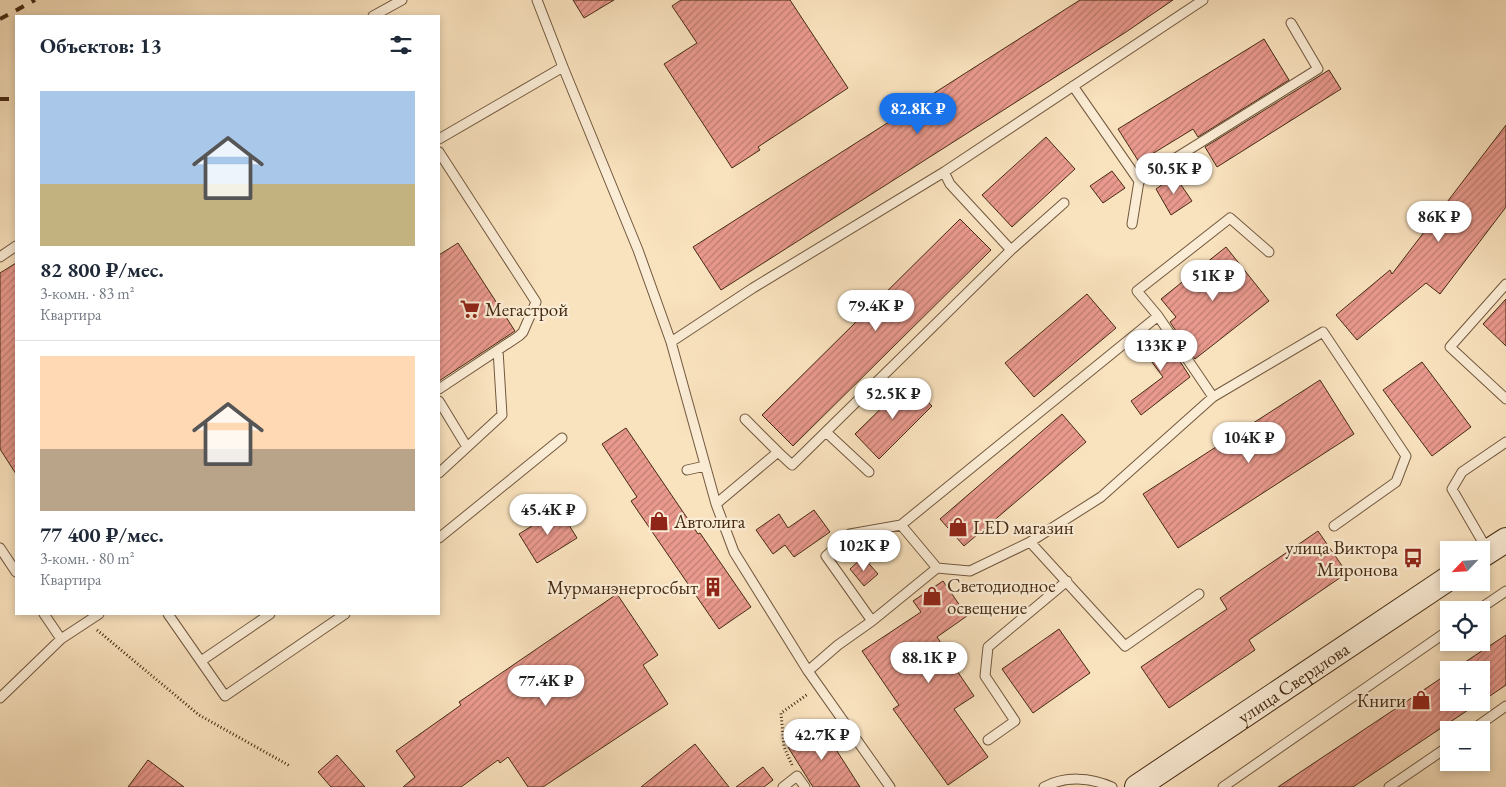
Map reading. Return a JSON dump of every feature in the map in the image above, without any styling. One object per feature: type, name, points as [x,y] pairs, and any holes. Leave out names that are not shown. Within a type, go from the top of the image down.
[{"type":"street","name":"улица Свердлова","points":[[1138,787],[1440,584]]},
{"type":"lane","points":[[375,15],[402,0]]},
{"type":"lane","points":[[538,0],[563,68],[638,250],[671,342],[716,504],[734,552],[808,671],[890,787]]},
{"type":"lane","points":[[671,342],[753,288],[944,172],[1203,0]]},
{"type":"lane","points":[[1139,181],[1318,69],[1291,23]]},
{"type":"lane","points":[[440,138],[563,68]]},
{"type":"lane","points":[[1073,86],[1139,181],[1132,224]]},
{"type":"lane","points":[[440,154],[536,302],[523,332],[440,388]]},
{"type":"lane","points":[[944,172],[950,184],[1011,250]]},
{"type":"lane","points":[[745,419],[792,465],[1011,250],[1064,203]]},
{"type":"lane","points":[[1213,397],[1158,316],[1137,291],[1230,218],[1269,252]]},
{"type":"lane","points":[[0,257],[15,247]]},
{"type":"lane","points":[[1506,284],[1450,348],[1506,399]]},
{"type":"lane","points":[[872,621],[826,556],[850,534],[901,524],[1158,316]]},
{"type":"lane","points":[[901,524],[937,568],[970,572],[1030,542],[1101,498],[1213,397],[1323,332],[1406,456],[1396,482],[1334,526]]},
{"type":"lane","points":[[440,472],[502,415],[498,350]]},
{"type":"lane","points":[[440,403],[467,447]]},
{"type":"lane","points":[[826,432],[869,472]]},
{"type":"lane","points":[[440,537],[562,438]]},
{"type":"lane","points":[[1492,549],[1452,490],[1462,472],[1506,442]]},
{"type":"lane","points":[[716,504],[778,452]]},
{"type":"lane","points":[[687,470],[705,466]]},
{"type":"lane","points":[[1030,542],[1126,646],[1199,594]]},
{"type":"lane","points":[[0,548],[15,570]]},
{"type":"lane","points":[[808,671],[838,645],[872,621],[937,568]]},
{"type":"lane","points":[[988,740],[1015,721],[985,676],[988,647],[1067,581]]},
{"type":"lane","points":[[1490,602],[1506,591]]},
{"type":"lane","points":[[45,615],[62,639]]},
{"type":"lane","points":[[0,698],[62,639],[98,615]]},
{"type":"lane","points":[[169,615],[225,696],[344,615]]},
{"type":"lane","points":[[201,661],[269,615]]},
{"type":"lane","points":[[1223,787],[1440,636]]},
{"type":"lane","points":[[1485,721],[1506,706]]},
{"type":"lane","points":[[1389,787],[1440,752]]},
{"type":"lane","points":[[783,787],[797,776],[805,787]]},
{"type":"lane","points":[[1044,787],[1056,781],[1074,779],[1091,780],[1112,787]]},
{"type":"path","points":[[87,622],[199,715],[290,766]]},
{"type":"path","points":[[797,776],[784,747],[782,713],[819,686]]},
{"type":"building","points":[[573,0],[614,0],[584,18]]},
{"type":"building","points":[[681,0],[790,0],[848,88],[758,147],[760,150],[732,168],[664,64],[697,43],[672,6]]},
{"type":"building","points":[[1080,0],[1173,0],[1126,32],[721,290],[693,247]]},
{"type":"building","points":[[1264,39],[1289,80],[1198,137],[1193,129],[1139,162],[1118,129]]},
{"type":"building","points":[[1329,70],[1341,89],[1217,167],[1205,147]]},
{"type":"building","points":[[1506,125],[1506,207],[1440,294],[1426,283],[1357,340],[1336,315],[1390,270],[1392,274]]},
{"type":"building","points":[[1046,137],[1075,169],[1012,227],[982,195]]},
{"type":"building","points":[[1112,171],[1125,188],[1103,203],[1090,186]]},
{"type":"building","points":[[1175,176],[1192,201],[1171,215],[1156,189]]},
{"type":"building","points":[[960,219],[991,250],[793,446],[762,415]]},
{"type":"building","name":"Мегастрой","points":[[458,243],[515,331],[440,380],[440,254]]},
{"type":"building","points":[[1226,247],[1269,301],[1195,359],[1170,322],[1176,317],[1161,299]]},
{"type":"building","points":[[15,264],[15,472],[0,449],[0,273]]},
{"type":"building","points":[[1087,294],[1116,328],[1034,397],[1005,363]]},
{"type":"building","points":[[1506,299],[1506,346],[1483,324]]},
{"type":"building","points":[[1160,330],[1190,377],[1141,415],[1131,401],[1163,377],[1140,346]]},
{"type":"building","points":[[1422,362],[1471,427],[1432,456],[1383,390]]},
{"type":"building","points":[[1320,380],[1354,434],[1178,548],[1143,494]]},
{"type":"building","points":[[908,382],[932,406],[879,459],[855,434]]},
{"type":"building","points":[[1062,414],[1086,442],[964,546],[940,519]]},
{"type":"building","points":[[626,428],[698,534],[700,533],[751,607],[719,629],[631,501],[637,497],[602,444]]},
{"type":"building","points":[[559,509],[577,538],[537,563],[519,534]]},
{"type":"building","points":[[814,510],[830,532],[794,557],[785,545],[773,554],[756,530],[779,514],[788,528]]},
{"type":"building","points":[[1318,531],[1347,573],[1249,640],[1255,650],[1169,708],[1141,667],[1227,609],[1220,598]]},
{"type":"building","points":[[863,557],[878,574],[864,586],[850,569]]},
{"type":"building","points":[[943,581],[967,616],[937,637],[945,649],[943,650],[974,696],[954,709],[988,757],[948,785],[893,709],[899,705],[862,651],[921,612],[913,601]]},
{"type":"building","points":[[617,594],[658,655],[643,665],[668,704],[543,787],[528,787],[508,757],[500,763],[498,760],[461,787],[403,787],[415,777],[396,751],[461,705],[459,702]]},
{"type":"building","points":[[1059,629],[1090,673],[1033,713],[1002,669]]},
{"type":"building","points":[[1506,635],[1506,685],[1490,696],[1490,661],[1467,661],[1482,651],[1490,651],[1490,646]]},
{"type":"building","points":[[1440,679],[1440,711],[1467,711],[1452,721],[1440,721],[1440,729],[1353,787],[1278,787]]},
{"type":"building","points":[[821,726],[860,787],[813,787],[788,747]]},
{"type":"building","points":[[695,744],[729,787],[641,787]]},
{"type":"building","points":[[337,755],[365,787],[331,787],[318,772]]},
{"type":"building","points":[[148,760],[184,787],[128,787]]},
{"type":"building","points":[[763,767],[773,780],[764,787],[736,787]]},
{"type":"railway","points":[[0,19],[35,0]]},
{"type":"railway","points":[[0,99],[15,99]]},
{"type":"place","name":"Мегастрой","points":[[470,309]]},
{"type":"place","name":"Автолига","points":[[659,521]]},
{"type":"place","name":"LED магазин","points":[[958,527]]},
{"type":"place","name":"улица Виктора Миронова","points":[[1413,558]]},
{"type":"place","name":"Мурманэнергосбыт","points":[[713,587]]},
{"type":"place","name":"Светодиодное освещение","points":[[932,596]]},
{"type":"place","name":"Книги","points":[[1421,700]]}]
